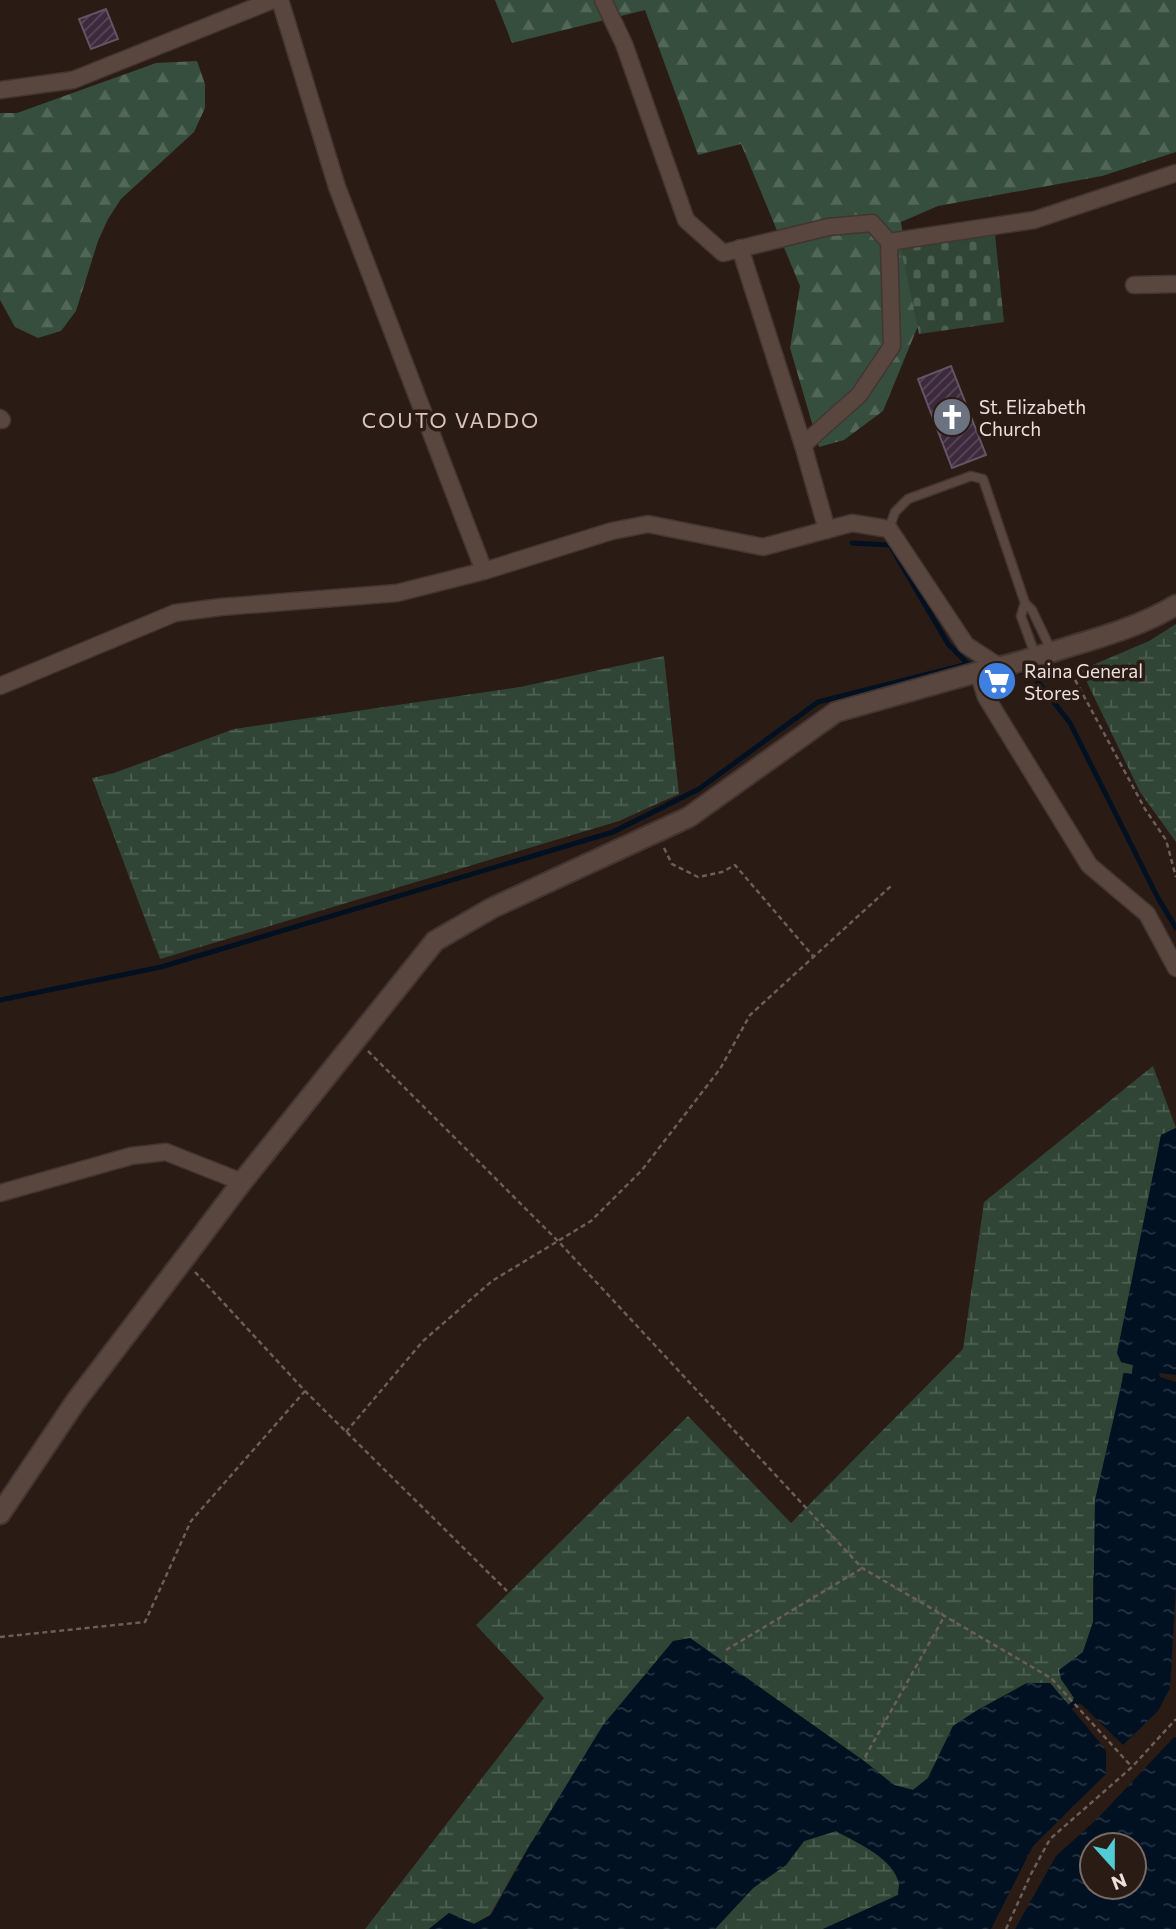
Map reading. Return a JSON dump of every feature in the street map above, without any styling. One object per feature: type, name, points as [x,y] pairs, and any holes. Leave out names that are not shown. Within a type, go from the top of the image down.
[{"type":"street","points":[[0,90],[73,80],[273,0]]},
{"type":"street","points":[[279,0],[337,187],[484,571]]},
{"type":"street","points":[[603,0],[624,44],[686,220],[723,253],[828,227],[872,223],[889,242],[892,346],[859,395],[803,445]]},
{"type":"street","points":[[889,242],[1034,220],[1176,173]]},
{"type":"street","points":[[740,248],[803,445],[827,530]]},
{"type":"street","points":[[1134,285],[1176,284]]},
{"type":"street","points":[[0,687],[175,613],[397,593],[484,571],[612,531],[648,524],[763,547],[852,523],[890,529],[965,645],[990,670]]},
{"type":"street","points":[[0,1514],[76,1401],[243,1182],[435,941],[492,908],[689,817],[836,712],[1120,631],[1176,605]]},
{"type":"street","points":[[990,670],[986,697],[1089,865],[1147,914],[1176,968]]},
{"type":"street","points":[[0,1193],[131,1156],[166,1152],[243,1182]]},
{"type":"lane","points":[[890,529],[895,512],[908,499],[971,476],[983,479],[1024,603],[1032,610],[1049,653]]},
{"type":"lane","points":[[1024,603],[1021,616],[1049,653]]},
{"type":"path","points":[[1049,653],[1144,809],[1166,839],[1176,877]]},
{"type":"path","points":[[657,832],[672,864],[698,877],[722,872],[735,865],[814,957]]},
{"type":"path","points":[[346,1432],[423,1341],[492,1281],[591,1221],[642,1170],[720,1069],[750,1016],[891,886]]},
{"type":"path","points":[[356,1039],[558,1241],[862,1568],[1051,1678],[1132,1767]]},
{"type":"path","points":[[184,1259],[304,1391],[507,1591]]},
{"type":"path","points":[[0,1637],[145,1622],[191,1521],[304,1391]]},
{"type":"path","points":[[726,1650],[862,1568]]},
{"type":"path","points":[[865,1757],[945,1616]]},
{"type":"path","points":[[1006,1929],[1050,1839],[1132,1767],[1176,1719]]},
{"type":"green space","points":[[495,0],[1176,0],[1176,152],[1102,176],[938,206],[901,222],[918,326],[883,411],[844,440],[819,447],[790,348],[800,286],[741,144],[698,155],[645,10],[512,43]]},
{"type":"green space","points":[[197,61],[205,84],[205,108],[194,132],[121,199],[98,241],[76,311],[61,331],[38,338],[15,327],[0,300],[0,113],[17,113],[156,63]]},
{"type":"green space","points":[[995,234],[1004,322],[919,334],[901,249]]},
{"type":"green space","points":[[1176,624],[1176,842],[1140,792],[1081,670],[1149,641]]},
{"type":"green space","points":[[664,656],[679,794],[619,821],[160,959],[92,778],[114,773],[234,729],[520,687]]},
{"type":"green space","points":[[1153,1066],[1176,1128],[1161,1135],[1121,1362],[1133,1365],[1132,1374],[1123,1373],[1093,1579],[1093,1622],[1083,1652],[1061,1679],[1075,1699],[1068,1705],[1027,1683],[976,1711],[953,1726],[928,1778],[913,1790],[894,1785],[690,1638],[530,1844],[490,1915],[474,1924],[449,1913],[429,1929],[365,1929],[544,1698],[476,1625],[688,1416],[791,1523],[963,1349],[984,1202]]},
{"type":"green space","points":[[836,1831],[883,1859],[896,1875],[898,1895],[823,1929],[715,1929],[753,1888],[786,1865],[804,1841]]},
{"type":"water","points":[[1176,1128],[1176,1375],[1159,1373],[1160,1377],[1176,1382],[1176,1587],[1170,1688],[1158,1711],[1123,1745],[1080,1703],[1072,1709],[1106,1750],[1106,1774],[1033,1846],[991,1929],[823,1929],[898,1895],[896,1875],[883,1859],[836,1831],[804,1841],[786,1865],[753,1888],[715,1929],[429,1929],[449,1913],[474,1924],[491,1915],[603,1725],[673,1641],[690,1638],[894,1785],[913,1790],[928,1778],[953,1726],[1027,1683],[1050,1683],[1069,1705],[1074,1698],[1061,1679],[1059,1670],[1083,1652],[1093,1622],[1095,1500],[1124,1373],[1132,1374],[1133,1365],[1121,1362],[1117,1353],[1161,1135]]},
{"type":"water","points":[[1176,1735],[1176,1929],[1015,1929],[1056,1856],[1078,1836],[1078,1901],[1148,1901],[1148,1831],[1084,1831]]},
{"type":"building","points":[[106,9],[118,39],[91,49],[79,19]]},
{"type":"building","name":"St. Elizabeth Church","points":[[951,366],[986,455],[952,468],[918,379]]},
{"type":"waterway","points":[[852,543],[890,545],[948,644],[968,664]]},
{"type":"waterway","points":[[0,1000],[161,967],[613,832],[699,789],[818,702],[968,664],[977,665]]},
{"type":"waterway","points":[[1014,671],[1031,673],[1070,723],[1158,898],[1176,928]]},
{"type":"place","name":"St. Elizabeth Church","points":[[952,417]]},
{"type":"place","name":"Raina General Stores","points":[[997,681]]},
{"type":"district","name":"COUTO VADDO","points":[[451,419]]}]
